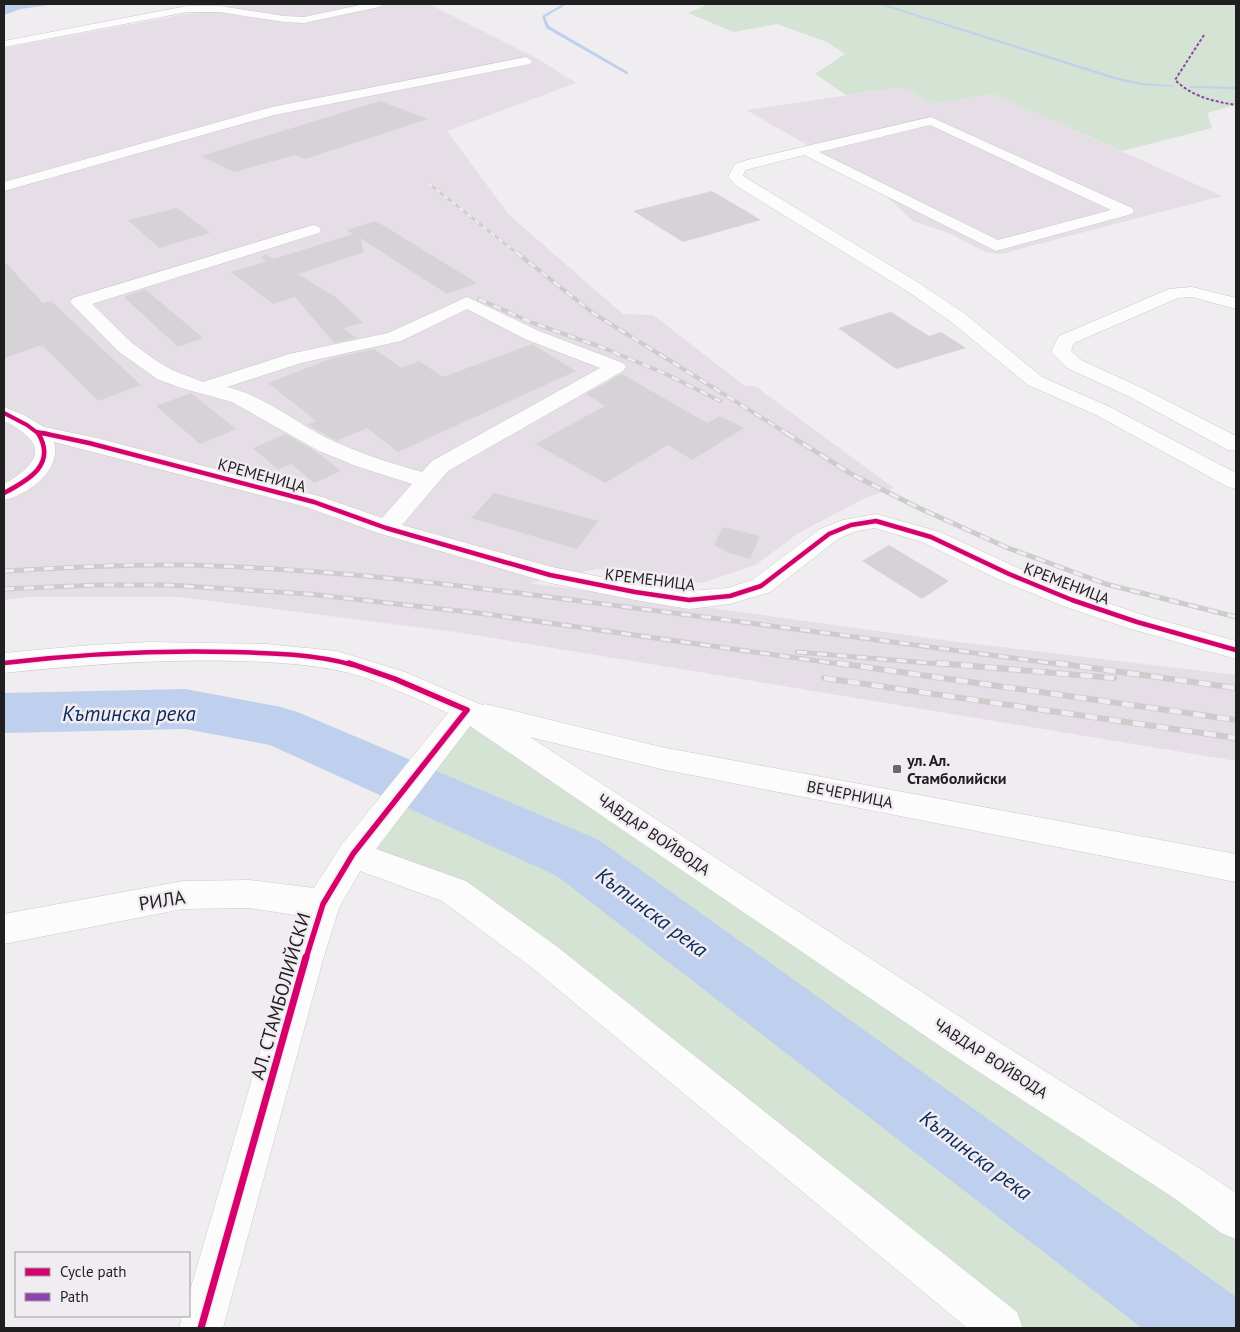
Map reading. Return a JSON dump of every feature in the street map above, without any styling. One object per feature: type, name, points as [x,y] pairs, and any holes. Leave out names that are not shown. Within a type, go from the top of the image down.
[{"type":"street","points":[[224,10],[254,4]]},
{"type":"street","points":[[4,44],[170,11],[202,8],[294,20],[316,18],[350,6],[379,4]]},
{"type":"street","points":[[4,187],[272,112],[526,61]]},
{"type":"street","points":[[805,150],[996,246],[1126,210],[931,121],[805,150],[740,167],[735,177],[743,184],[921,292],[957,317],[1035,381],[1103,411],[1236,482]]},
{"type":"street","points":[[313,230],[79,302],[134,354],[160,372],[179,382],[227,393],[248,401],[327,446],[364,462],[427,481]]},
{"type":"street","points":[[1236,304],[1192,292],[1175,293],[1066,340],[1061,352],[1074,364],[1135,392],[1236,445]]},
{"type":"street","points":[[204,388],[296,358],[394,337],[467,302],[532,335],[616,367],[440,466],[386,528]]},
{"type":"street","points":[[4,413],[38,432],[46,449],[42,467],[20,485],[4,493]]},
{"type":"street","name":"КРЕМЕНИЦА","points":[[38,432],[89,443],[314,502],[386,528],[550,575],[618,589],[689,600],[730,596],[761,586],[829,534],[851,524],[876,521],[931,537],[1009,574],[1072,600],[1136,622],[1236,650]]},
{"type":"street","name":"ЧАВДАР ВОЙВОДА","points":[[4,662],[196,651],[295,654],[350,664],[393,677],[467,710],[975,1048],[1188,1184],[1236,1218]]},
{"type":"street","name":"АЛ. СТАМБОЛИЙСКИ","points":[[201,1328],[304,962],[323,904],[353,854],[467,710]]},
{"type":"street","name":"ВЕЧЕРНИЦА","points":[[467,710],[662,758],[1236,868]]},
{"type":"street","points":[[353,854],[454,891],[476,907],[543,956],[1002,1328]]},
{"type":"street","name":"РИЛА","points":[[4,929],[183,895],[249,894],[323,904]]},
{"type":"shaded area","points":[[240,4],[429,4],[538,59],[576,83],[447,131],[509,215],[623,314],[653,315],[745,386],[755,386],[894,488],[865,498],[797,534],[756,565],[702,583],[597,569],[530,583],[950,641],[1236,675],[1236,761],[463,633],[179,597],[28,597],[4,600],[4,48]]},
{"type":"shaded area","points":[[904,87],[932,104],[993,94],[1222,196],[1001,254],[985,252],[951,234],[913,221],[884,194],[799,153],[816,150],[746,110]]},
{"type":"green space","points":[[709,4],[1236,4],[1236,107],[1232,106],[1207,113],[1212,128],[1122,151],[993,94],[932,104],[904,87],[846,95],[815,74],[845,54],[827,42],[777,24],[734,32],[688,13]]},
{"type":"green space","points":[[467,710],[1236,1218],[1236,1328],[1001,1328],[454,891],[353,854]]},
{"type":"water","points":[[4,4],[56,4],[21,9],[4,15]]},
{"type":"building","points":[[380,101],[428,119],[305,159],[295,155],[234,172],[201,156]]},
{"type":"building","points":[[712,191],[761,220],[683,242],[633,211]]},
{"type":"building","points":[[177,208],[210,233],[159,248],[128,220]]},
{"type":"building","points":[[376,221],[477,283],[447,294],[360,238],[364,252],[298,274],[337,298],[363,323],[343,328],[357,338],[334,343],[295,297],[273,304],[231,272],[265,262],[262,257],[265,254],[274,259],[353,234],[347,230]]},
{"type":"building","points":[[4,261],[43,303],[51,301],[141,385],[98,401],[42,345],[4,358]]},
{"type":"building","points":[[145,289],[203,338],[178,347],[124,297]]},
{"type":"building","points":[[891,312],[929,336],[941,332],[966,348],[896,369],[838,328]]},
{"type":"building","points":[[532,344],[576,371],[398,452],[367,428],[337,441],[308,425],[316,421],[268,383],[333,358],[374,349],[402,368],[419,361],[443,377]]},
{"type":"building","points":[[622,374],[707,423],[720,416],[744,428],[692,460],[668,445],[605,483],[535,444],[605,406],[586,394]]},
{"type":"building","points":[[191,393],[236,429],[200,444],[156,406]]},
{"type":"building","points":[[286,434],[318,453],[341,471],[314,483],[291,464],[278,470],[253,448]]},
{"type":"building","points":[[494,493],[598,521],[577,549],[471,518]]},
{"type":"building","points":[[723,527],[760,536],[750,559],[729,553],[714,545]]},
{"type":"building","points":[[889,545],[949,581],[922,599],[862,561]]},
{"type":"waterway","points":[[565,4],[543,17],[547,27],[627,73]]},
{"type":"waterway","points":[[880,4],[1118,79],[1142,84],[1173,86]]},
{"type":"waterway","points":[[1190,87],[1236,88]]},
{"type":"waterway","name":"Кътинска река","points":[[4,713],[185,709],[281,727],[578,858],[1209,1328]]},
{"type":"railway","points":[[428,183],[518,254]]},
{"type":"railway","points":[[516,252],[593,313],[788,434]]},
{"type":"railway","points":[[479,299],[533,323],[601,347],[666,374],[720,401]]},
{"type":"railway","points":[[786,433],[853,475],[919,508],[1008,548],[1106,584],[1236,617]]},
{"type":"railway","points":[[4,571],[175,565],[342,574],[509,592],[1065,665]]},
{"type":"railway","points":[[4,589],[98,585],[168,585],[309,594],[486,614],[846,665]]},
{"type":"railway","points":[[797,652],[952,665]]},
{"type":"railway","points":[[837,663],[1236,720]]},
{"type":"railway","points":[[937,663],[1114,678]]},
{"type":"railway","points":[[1056,663],[1236,688]]},
{"type":"railway","points":[[824,678],[1236,738]]},
{"type":"marked path","points":[[1204,35],[1175,80],[1196,96],[1210,101],[1236,105]]},
{"type":"cycle path","points":[[4,413],[35,430],[44,443],[45,453],[43,461],[30,477],[4,493]]},
{"type":"cycle path","points":[[37,432],[89,443],[314,502],[386,528],[550,575],[635,592],[689,600],[730,596],[761,586],[829,534],[851,525],[876,521],[931,537],[1009,574],[1072,600],[1137,622],[1236,650]]},
{"type":"cycle path","points":[[4,663],[91,654],[150,652],[209,651],[295,655],[323,658],[366,668],[467,710],[353,854],[323,904],[304,963],[201,1328]]},
{"type":"place","name":"ул. Ал. Стамболийски","points":[[897,769]]}]
